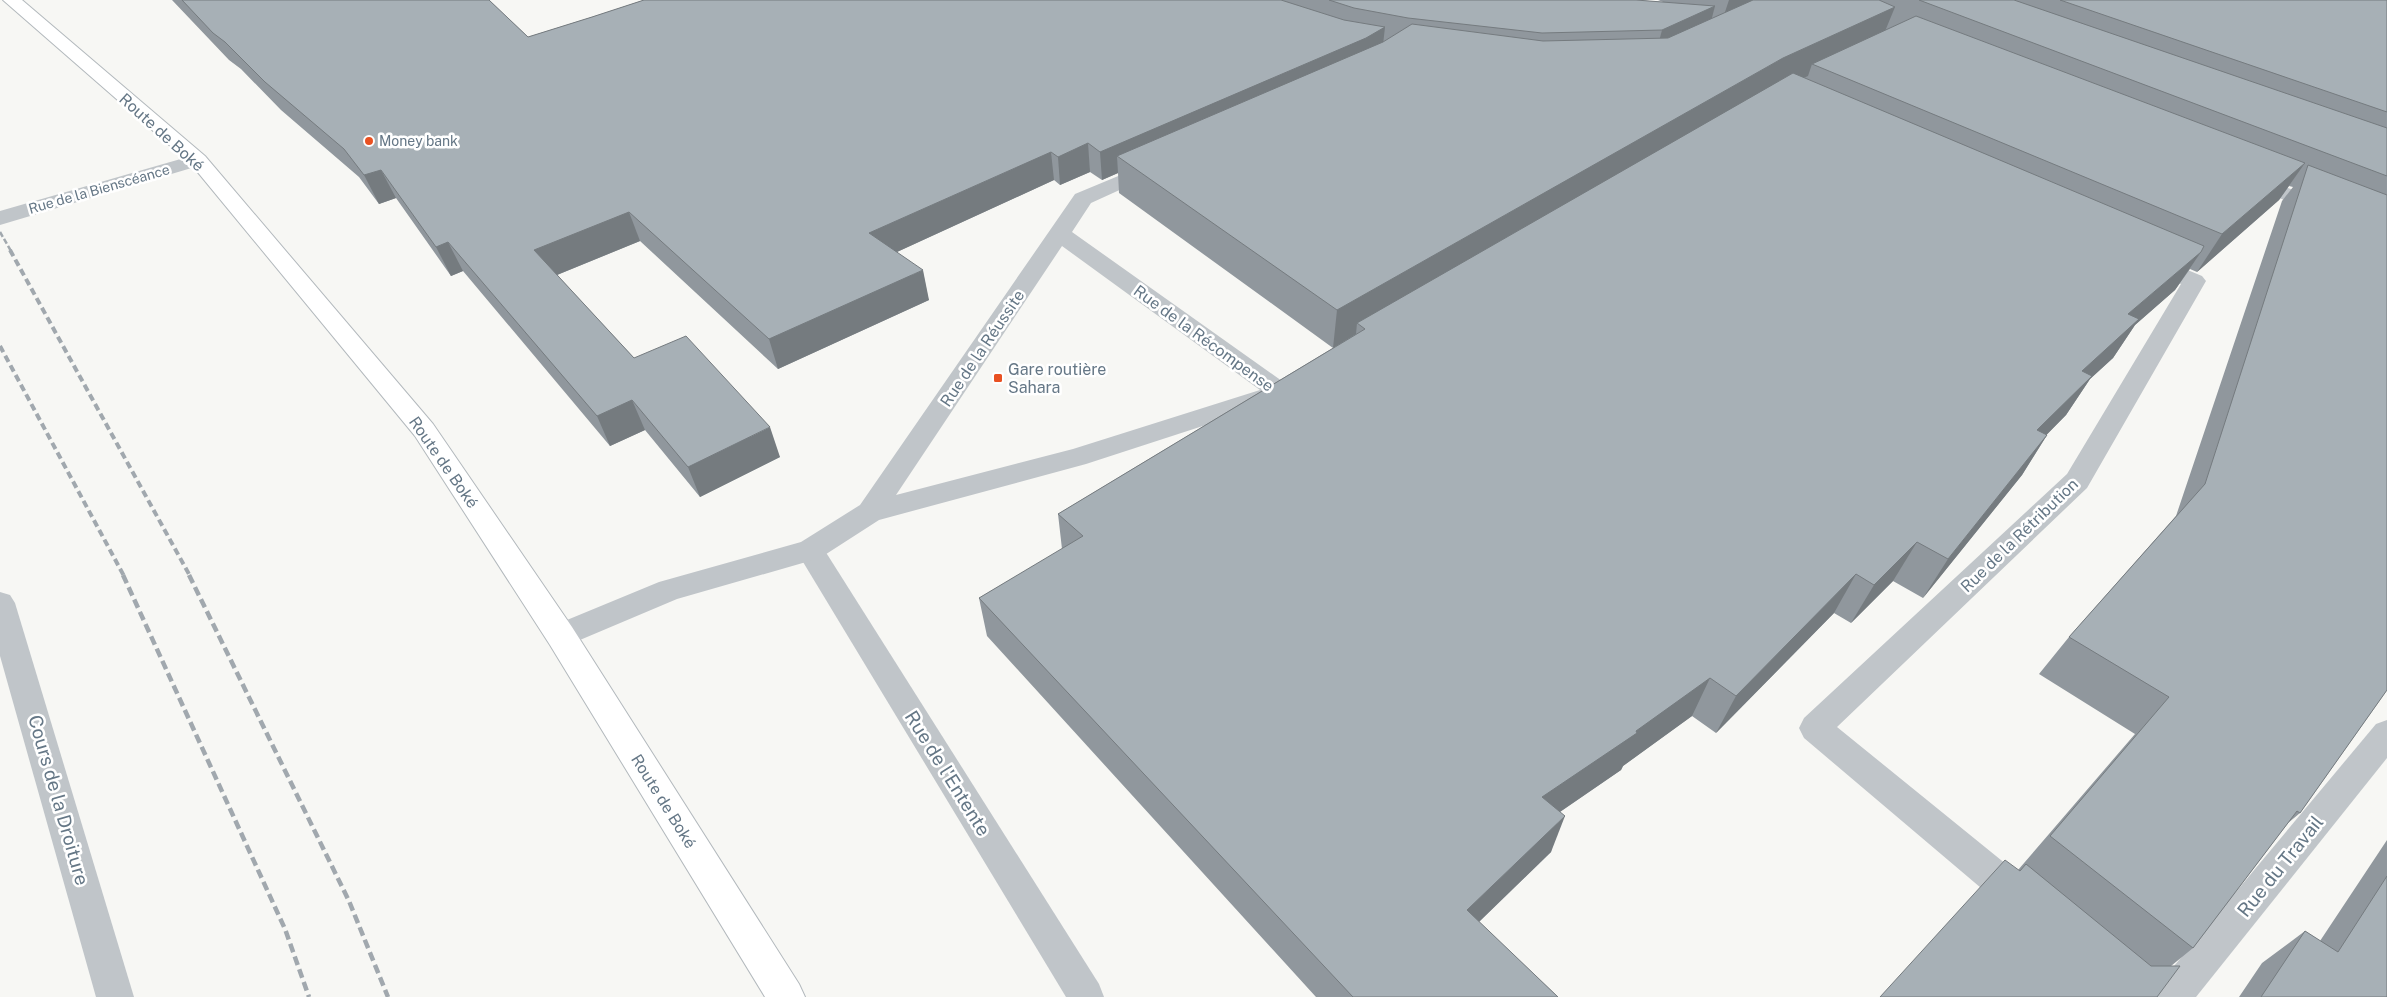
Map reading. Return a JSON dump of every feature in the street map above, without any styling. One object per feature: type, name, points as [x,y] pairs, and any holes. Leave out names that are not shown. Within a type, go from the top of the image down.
[{"type":"main road","name":"Route de Boké","points":[[12,0],[198,160],[424,430],[561,636],[786,997]]},
{"type":"street","name":"Rue de la Réussite","points":[[561,636],[670,590],[810,550],[870,512],[1083,199],[1173,159]]},
{"type":"street","name":"Rue de la Bienscéance","points":[[0,218],[198,160]]},
{"type":"street","points":[[2231,172],[2387,234]]},
{"type":"street","name":"Rue de la Récompense","points":[[870,512],[1077,457],[1288,387],[1059,234]]},
{"type":"street","name":"Rue de la Rétribution","points":[[2042,916],[1815,728],[2077,481],[2194,281],[2131,254]]},
{"type":"street","name":"Cours de la Droiture","points":[[0,603],[115,997]]},
{"type":"street","name":"Rue du Travail","points":[[2172,997],[2387,734]]},
{"type":"lane","name":"Rue de l'Entente","points":[[810,550],[1086,997]]},
{"type":"building","points":[[182,0],[489,0],[528,37],[644,0],[1281,0],[1344,20],[1385,27],[1366,38],[1100,152],[1088,143],[1058,157],[1051,152],[869,233],[923,270],[769,339],[629,212],[534,250],[634,358],[686,336],[770,427],[688,467],[632,400],[597,416],[448,242],[436,247],[381,170],[364,175],[344,149],[265,82],[225,42],[213,33]]},
{"type":"building","points":[[1329,0],[1636,0],[1715,6],[1662,30],[1542,33],[1408,18],[1354,8]]},
{"type":"building","points":[[1753,0],[1879,0],[1895,7],[1783,58],[1337,310],[1117,156],[1383,42],[1412,24],[1543,41],[1668,38]]},
{"type":"building","points":[[1919,0],[2014,0],[2387,128],[2387,176]]},
{"type":"building","points":[[2060,0],[2387,0],[2387,112]]},
{"type":"building","points":[[1916,16],[2305,163],[2222,234],[1812,64]]},
{"type":"building","points":[[1793,73],[2204,246],[2201,252],[2128,314],[2139,319],[2082,371],[2092,376],[2037,430],[2047,435],[1948,559],[1917,542],[1874,585],[1856,574],[1736,696],[1710,678],[1636,731],[1637,733],[1542,797],[1565,816],[1467,910],[1558,997],[1353,997],[979,598],[1083,536],[1058,514],[1365,329],[1357,323]]},
{"type":"building","points":[[2308,165],[2387,195],[2387,690],[2300,813],[2297,811],[2193,948],[2050,836],[2169,697],[2069,637],[2205,484]]},
{"type":"building","points":[[2005,860],[2020,871],[2026,864],[2151,966],[2180,966],[2157,997],[1880,997]]},
{"type":"building","points":[[2387,876],[2387,997],[2261,997],[2305,931],[2338,952]]},
{"type":"railway","points":[[0,232],[11,251]]},
{"type":"railway","points":[[10,250],[190,576]]},
{"type":"railway","points":[[0,346],[124,576]]},
{"type":"railway","points":[[123,575],[285,929],[309,997]]},
{"type":"railway","points":[[189,575],[349,901],[388,997]]},
{"type":"place","name":"Money bank","points":[[369,141]]},
{"type":"place","name":"Gare routière Sahara","points":[[998,378]]}]
